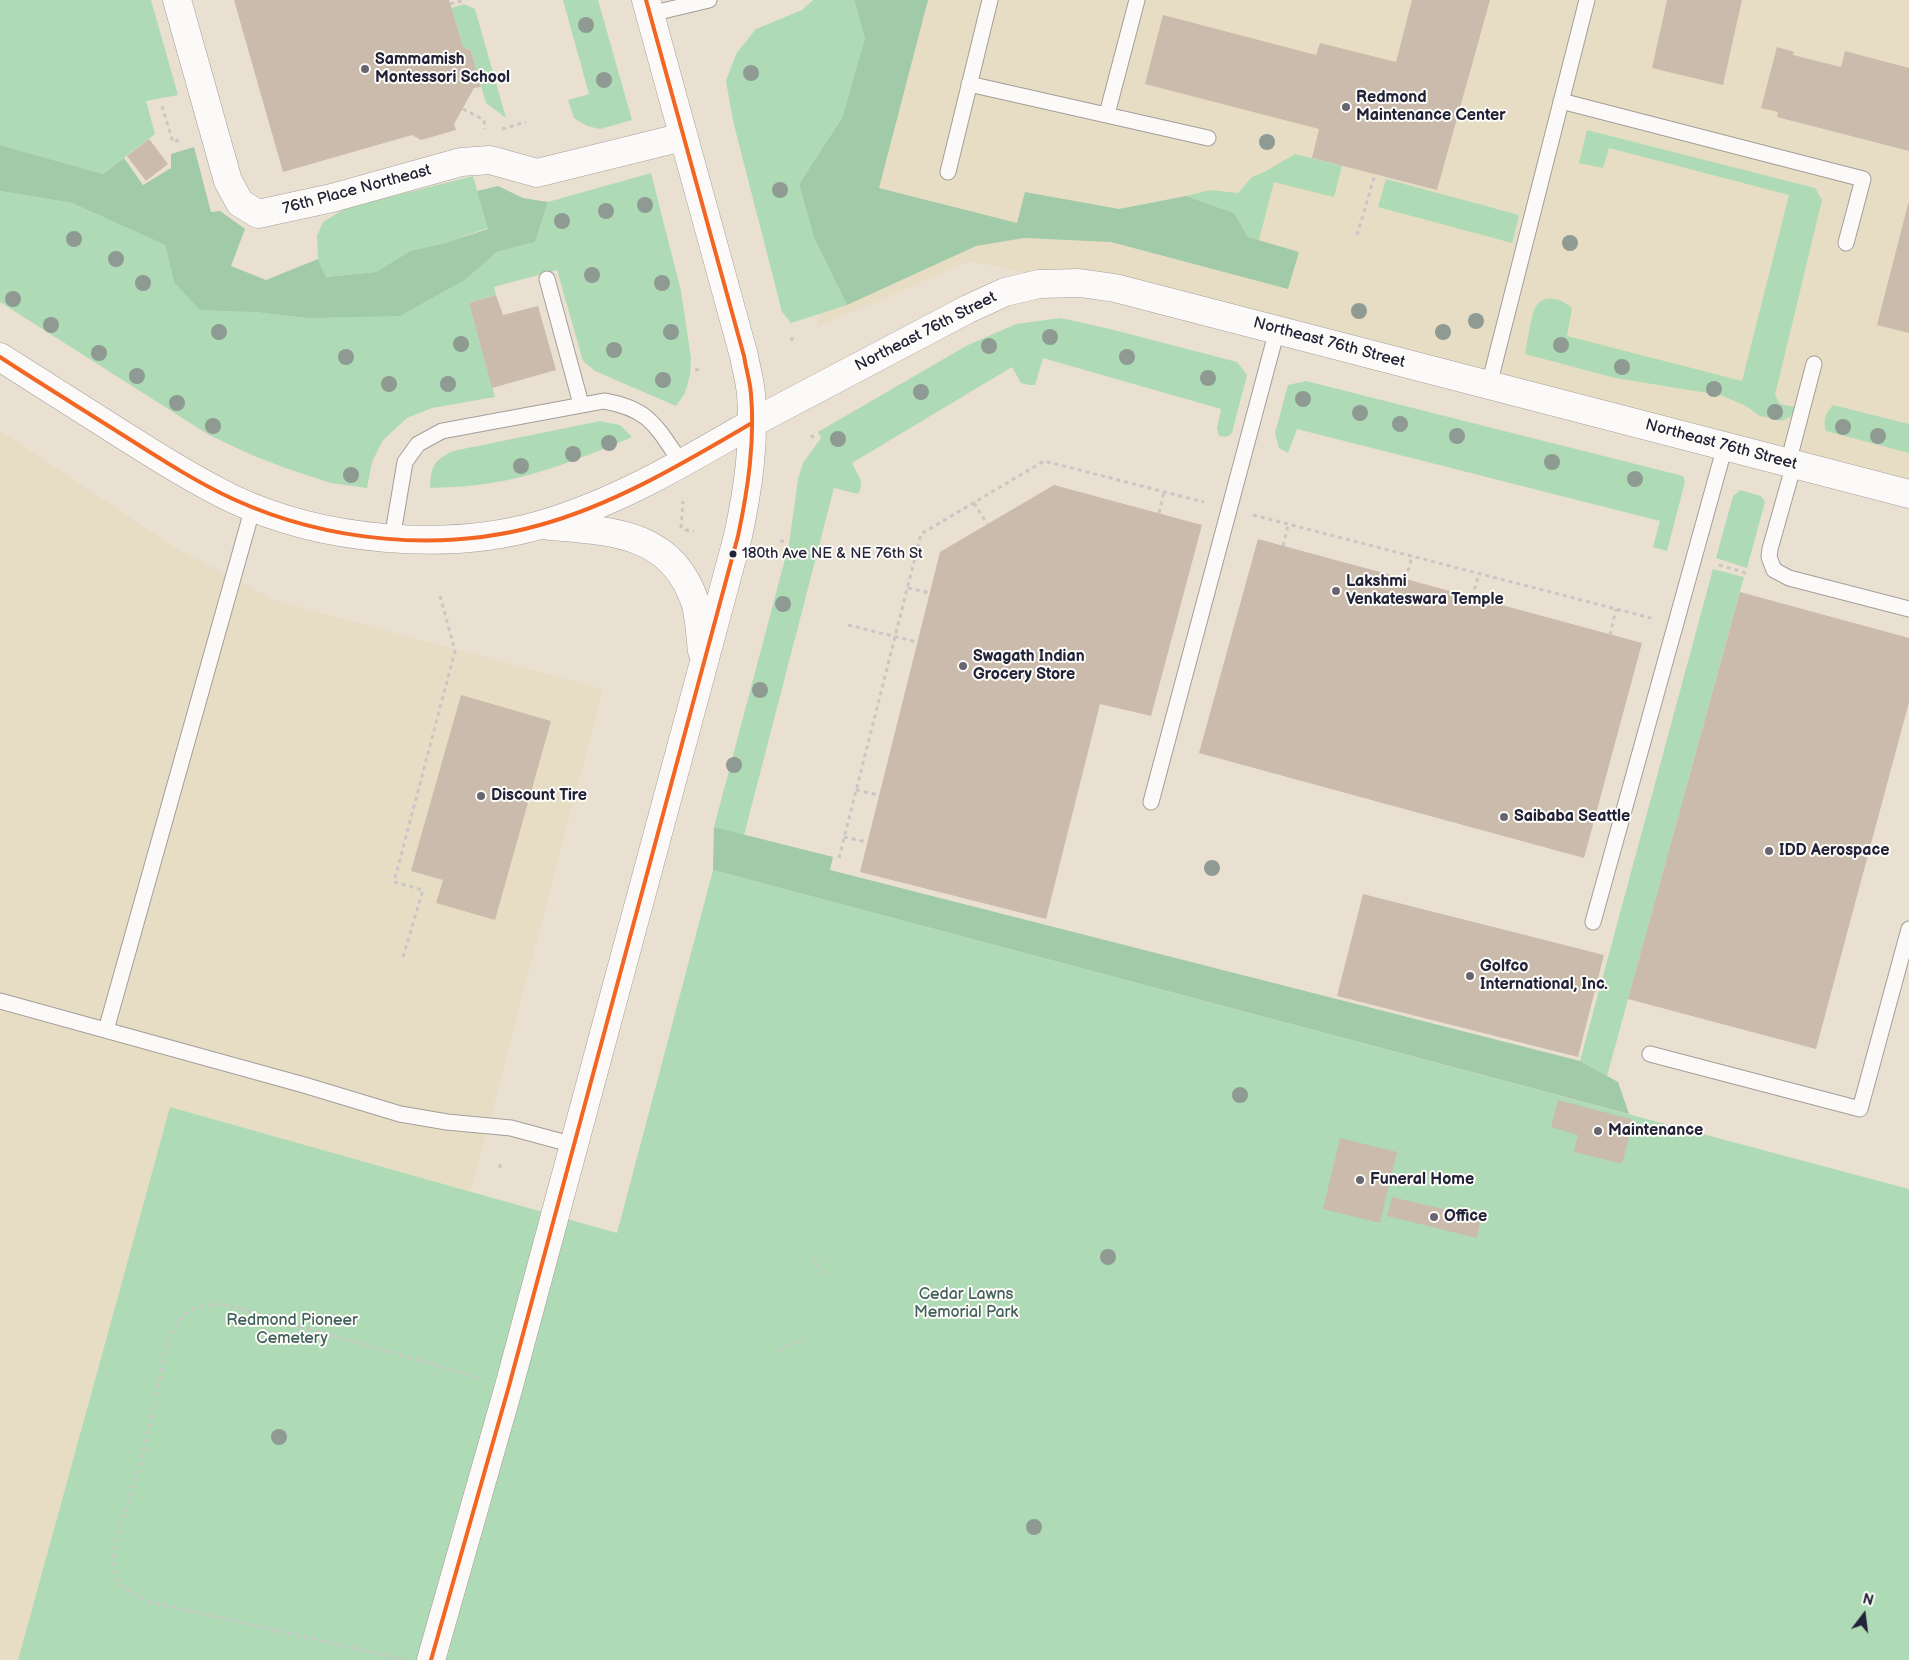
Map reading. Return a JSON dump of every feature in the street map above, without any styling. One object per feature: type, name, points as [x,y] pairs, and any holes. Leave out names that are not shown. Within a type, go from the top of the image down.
[{"type":"street","name":"76th Place Northeast","points":[[177,0],[228,181],[240,203],[258,214],[332,198],[461,162],[490,160],[537,173],[683,137]]},
{"type":"street","points":[[430,1660],[509,1386],[704,665],[746,500],[752,423],[751,392],[744,356],[648,7]]},
{"type":"street","name":"Northeast 76th Street","points":[[0,357],[173,466],[206,485],[253,507],[306,525],[345,533],[392,539],[469,538],[502,534],[541,525],[617,495],[682,464],[752,423],[968,309],[1006,292],[1039,284],[1079,283],[1115,288],[1909,494]]},
{"type":"street","points":[[541,525],[622,534],[643,542],[661,552],[675,566],[688,585],[695,602],[699,619],[704,665]]},
{"type":"lane","points":[[648,7],[709,0]]},
{"type":"lane","points":[[948,172],[990,0]]},
{"type":"lane","points":[[1107,114],[1137,0]]},
{"type":"lane","points":[[1490,385],[1587,0]]},
{"type":"lane","points":[[969,84],[1208,138]]},
{"type":"lane","points":[[1561,101],[1863,179],[1846,242]]},
{"type":"lane","points":[[547,279],[582,404]]},
{"type":"lane","points":[[1150,802],[1277,330]]},
{"type":"lane","points":[[1814,364],[1770,548],[1770,565],[1774,570],[1789,578],[1909,609]]},
{"type":"lane","points":[[392,539],[405,462],[418,444],[442,431],[604,401],[624,405],[644,414],[682,464]]},
{"type":"lane","points":[[1594,922],[1725,446]]},
{"type":"lane","points":[[106,1030],[253,507]]},
{"type":"lane","points":[[1650,1054],[1860,1109],[1909,929]]},
{"type":"lane","points":[[0,1001],[400,1114],[447,1122],[511,1128],[574,1145]]},
{"type":"path","points":[[450,4],[466,0]]},
{"type":"path","points":[[463,109],[484,120],[486,133]]},
{"type":"path","points":[[1358,235],[1374,174]]},
{"type":"path","points":[[791,341],[794,337]]},
{"type":"path","points":[[839,858],[921,534],[1044,461],[1212,504]]},
{"type":"path","points":[[1159,513],[1164,492]]},
{"type":"path","points":[[683,501],[681,530],[694,531]]},
{"type":"path","points":[[974,503],[987,524]]},
{"type":"path","points":[[1250,515],[1676,624]]},
{"type":"path","points":[[1283,546],[1288,525]]},
{"type":"path","points":[[1406,580],[1412,556]]},
{"type":"path","points":[[1694,559],[1753,575],[1770,565]]},
{"type":"path","points":[[1472,597],[1479,574]]},
{"type":"path","points":[[908,588],[930,593]]},
{"type":"path","points":[[403,957],[422,890],[394,882],[455,651],[439,592]]},
{"type":"path","points":[[1610,634],[1616,609]]},
{"type":"path","points":[[848,625],[918,642]]},
{"type":"path","points":[[856,790],[879,795]]},
{"type":"path","points":[[844,837],[867,842]]},
{"type":"path","points":[[499,1168],[502,1163]]},
{"type":"path","points":[[814,1258],[823,1274]]},
{"type":"path","points":[[404,1660],[147,1601],[126,1590],[116,1576],[113,1563],[115,1546],[138,1474],[169,1336],[180,1319],[193,1308],[207,1304],[226,1305],[509,1386]]},
{"type":"path","points":[[778,1350],[802,1340]]},
{"type":"shaded area","points":[[893,0],[1909,0],[1909,482],[1230,317],[970,261],[817,327]]},
{"type":"shaded area","points":[[0,430],[177,549],[277,601],[603,689],[471,1192],[170,1107],[18,1660],[0,1660]]},
{"type":"green space","points":[[0,0],[151,0],[178,95],[146,101],[155,134],[103,174],[0,145]]},
{"type":"green space","points":[[563,0],[598,0],[632,120],[600,129],[587,126],[574,118],[568,100],[589,94]]},
{"type":"green space","points":[[813,0],[854,0],[865,38],[842,118],[799,184],[814,238],[847,305],[791,323],[782,312],[733,121],[726,81],[736,54],[756,29],[802,10]]},
{"type":"green space","points":[[854,0],[928,0],[879,188],[1017,223],[1025,192],[1119,209],[1186,196],[1234,213],[1248,237],[1299,252],[1288,289],[1111,242],[1024,238],[976,246],[847,305],[814,238],[799,184],[842,118],[865,38]]},
{"type":"green space","points":[[464,4],[475,9],[506,118],[486,103],[471,51],[463,47],[451,8]]},
{"type":"green space","points":[[1587,130],[1815,188],[1822,200],[1775,395],[1780,404],[1795,407],[1792,416],[1782,421],[1760,416],[1746,406],[1720,395],[1615,378],[1525,354],[1535,308],[1543,300],[1553,299],[1563,302],[1572,308],[1567,336],[1742,381],[1789,195],[1609,148],[1603,168],[1579,163]]},
{"type":"green space","points":[[0,145],[103,174],[124,158],[143,185],[171,168],[171,154],[194,147],[211,212],[220,211],[245,229],[231,266],[266,280],[318,259],[326,277],[376,272],[410,251],[445,243],[488,229],[477,191],[498,186],[523,198],[548,202],[535,242],[497,252],[466,279],[400,316],[306,318],[255,312],[200,310],[174,282],[165,245],[72,203],[0,191]]},
{"type":"green space","points":[[1295,154],[1342,166],[1334,197],[1274,182],[1259,240],[1248,237],[1234,213],[1186,196],[1210,190],[1238,193],[1252,177]]},
{"type":"green space","points":[[651,173],[681,291],[691,358],[690,375],[685,393],[676,406],[595,371],[583,361],[557,270],[494,287],[496,295],[469,303],[495,397],[432,408],[407,418],[383,440],[372,462],[367,488],[331,483],[288,469],[209,435],[0,302],[0,191],[72,203],[165,245],[174,282],[255,312],[306,318],[466,279],[497,252],[535,242],[548,202]]},
{"type":"green space","points":[[473,176],[488,228],[445,243],[410,251],[376,272],[326,277],[318,259],[317,236],[323,222],[346,208]]},
{"type":"green space","points":[[1386,179],[1519,215],[1512,243],[1378,207]]},
{"type":"green space","points":[[1061,318],[1237,362],[1247,375],[1232,433],[1227,437],[1219,436],[1217,428],[1221,409],[1043,358],[1035,385],[1021,383],[1012,367],[852,463],[860,478],[860,490],[858,494],[834,488],[744,835],[714,827],[789,544],[798,479],[803,463],[821,438],[818,432],[966,346],[1016,324]]},
{"type":"green space","points":[[1306,381],[1683,476],[1685,482],[1667,551],[1653,547],[1660,521],[1297,429],[1288,453],[1279,448],[1275,433],[1288,385]]},
{"type":"green space","points":[[1833,405],[1909,424],[1909,453],[1826,431],[1825,417]]},
{"type":"green space","points":[[600,421],[620,425],[632,437],[537,473],[477,485],[430,488],[434,465],[453,451]]},
{"type":"green space","points":[[1740,490],[1761,496],[1765,502],[1747,568],[1716,558],[1733,496]]},
{"type":"green space","points":[[1713,569],[1744,577],[1607,1076],[1580,1061]]},
{"type":"green space","points":[[714,827],[833,857],[830,870],[1580,1061],[1618,1082],[1629,1114],[713,870]]},
{"type":"green space","name":"Cedar Lawns Memorial Park","points":[[713,870],[1909,1189],[1909,1660],[18,1660],[170,1107],[617,1233]]},
{"type":"building","name":"Sammamish Montessori School","points":[[234,0],[449,0],[463,47],[471,51],[481,87],[474,88],[454,124],[456,130],[421,140],[412,135],[283,172]]},
{"type":"building","name":"Redmond Maintenance Center","points":[[1412,0],[1490,0],[1437,190],[1312,158],[1319,129],[1145,84],[1163,15],[1316,55],[1320,43],[1396,62]]},
{"type":"building","points":[[1667,0],[1742,0],[1723,85],[1652,68]]},
{"type":"building","points":[[1777,47],[1794,52],[1793,55],[1841,67],[1845,51],[1909,68],[1909,151],[1777,117],[1778,112],[1761,108]]},
{"type":"building","points":[[149,139],[168,164],[146,181],[127,156]]},
{"type":"building","points":[[1909,204],[1909,333],[1877,325]]},
{"type":"building","points":[[496,295],[503,315],[538,306],[556,370],[492,388],[469,303]]},
{"type":"building","points":[[1054,485],[1202,525],[1151,716],[1100,704],[1046,919],[860,872],[940,552]]},
{"type":"building","points":[[1258,539],[1642,643],[1584,858],[1199,753]]},
{"type":"building","name":"IDD Aerospace","points":[[1740,592],[1909,638],[1909,702],[1816,1049],[1628,999]]},
{"type":"building","name":"Discount Tire","points":[[461,695],[551,721],[495,920],[436,903],[443,880],[411,871]]},
{"type":"building","name":"Golfco International, Inc.","points":[[1363,894],[1604,955],[1578,1057],[1337,996]]},
{"type":"building","name":"Maintenance","points":[[1558,1100],[1634,1120],[1622,1164],[1574,1152],[1578,1135],[1551,1127]]},
{"type":"building","name":"Funeral Home","points":[[1340,1138],[1397,1152],[1380,1223],[1323,1209]]},
{"type":"building","name":"Office","points":[[1392,1197],[1481,1218],[1477,1238],[1387,1216]]},
{"type":"transit line","points":[[431,1660],[509,1386],[738,536],[748,483],[752,412],[744,356],[646,0]]},
{"type":"transit line","points":[[0,357],[173,466],[233,499],[269,514],[307,525],[345,534],[385,539],[463,539],[502,534],[540,525],[596,506],[623,494],[752,423]]},
{"type":"place","name":"Sammamish Montessori School","points":[[365,69]]},
{"type":"place","name":"Redmond Maintenance Center","points":[[1346,107]]},
{"type":"place","name":"180th Ave NE & NE 76th St","points":[[733,554]]},
{"type":"place","name":"Lakshmi Venkateswara Temple","points":[[1336,591]]},
{"type":"place","name":"Swagath Indian Grocery Store","points":[[963,666]]},
{"type":"place","name":"Discount Tire","points":[[481,796]]},
{"type":"place","name":"Saibaba Seattle","points":[[1504,817]]},
{"type":"place","name":"IDD Aerospace","points":[[1769,851]]},
{"type":"place","name":"Golfco International, Inc.","points":[[1470,976]]},
{"type":"place","name":"Maintenance","points":[[1598,1131]]},
{"type":"place","name":"Funeral Home","points":[[1360,1180]]},
{"type":"place","name":"Office","points":[[1434,1217]]},
{"type":"park label","name":"Redmond Pioneer Cemetery","points":[[292,1330]]}]
